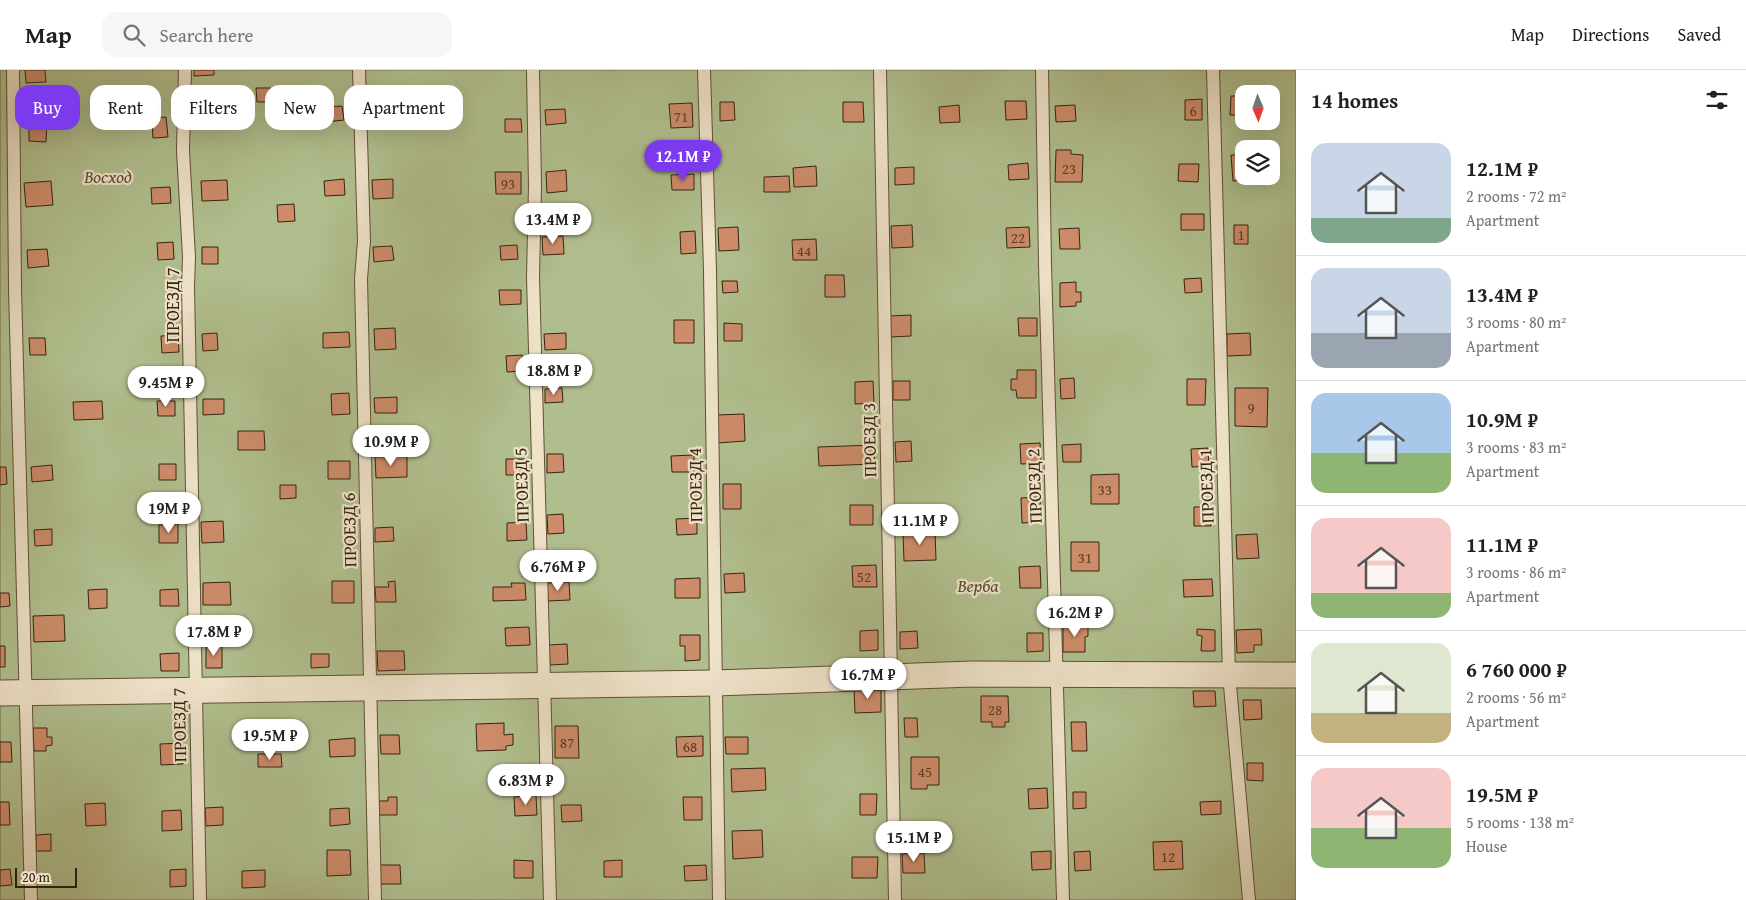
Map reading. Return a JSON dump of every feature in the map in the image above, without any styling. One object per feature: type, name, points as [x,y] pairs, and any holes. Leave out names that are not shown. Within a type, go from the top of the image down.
[{"type":"street","points":[[0,693],[716,683],[890,676],[1057,673],[1296,675]]},
{"type":"lane","points":[[13,70],[16,289],[31,900]]},
{"type":"lane","name":"ПРОЕЗД 7","points":[[184,70],[183,151],[190,257],[188,296],[200,900]]},
{"type":"lane","name":"ПРОЕЗД 6","points":[[359,70],[364,241],[361,279],[375,900]]},
{"type":"lane","name":"ПРОЕЗД 5","points":[[533,70],[535,186],[533,276],[550,900]]},
{"type":"lane","name":"ПРОЕЗД 4","points":[[704,70],[710,271],[719,900]]},
{"type":"lane","name":"ПРОЕЗД 3","points":[[880,70],[895,900]]},
{"type":"lane","name":"ПРОЕЗД 2","points":[[1042,70],[1045,256],[1063,900]]},
{"type":"lane","name":"ПРОЕЗД 1","points":[[1213,70],[1229,674],[1249,900]]},
{"type":"green space","name":"Верба","points":[[0,70],[1296,70],[1296,900],[0,900]]},
{"type":"building","points":[[25,70],[45,70],[46,82],[26,83]]},
{"type":"building","points":[[194,70],[214,70],[214,75],[194,76]]},
{"type":"building","points":[[256,88],[265,88],[265,102],[257,102]]},
{"type":"building","points":[[1231,96],[1235,96],[1235,115],[1230,115]]},
{"type":"building","points":[[1202,99],[1202,120],[1185,120],[1185,100]]},
{"type":"building","points":[[1005,101],[1026,101],[1027,119],[1006,120]]},
{"type":"building","points":[[720,102],[734,102],[735,120],[720,121]]},
{"type":"building","points":[[843,102],[863,102],[864,122],[843,122]]},
{"type":"building","points":[[692,103],[693,127],[671,128],[669,104]]},
{"type":"building","points":[[959,105],[960,122],[940,123],[939,107]]},
{"type":"building","points":[[1075,105],[1076,121],[1056,122],[1055,106]]},
{"type":"building","points":[[334,106],[342,106],[344,120],[334,121]]},
{"type":"building","points":[[565,109],[566,123],[546,125],[545,110]]},
{"type":"building","points":[[161,117],[166,117],[168,137],[153,138],[153,130],[161,130]]},
{"type":"building","points":[[505,119],[521,119],[522,132],[505,132]]},
{"type":"building","points":[[29,130],[47,130],[46,142],[29,141]]},
{"type":"building","points":[[1056,150],[1071,150],[1071,154],[1083,155],[1082,182],[1055,182]]},
{"type":"building","points":[[1231,155],[1235,155],[1235,181],[1233,181]]},
{"type":"building","points":[[1028,163],[1029,179],[1009,180],[1008,165]]},
{"type":"building","points":[[1179,164],[1199,164],[1198,182],[1178,181]]},
{"type":"building","points":[[816,166],[817,186],[794,187],[793,168]]},
{"type":"building","points":[[914,167],[914,184],[895,185],[895,168]]},
{"type":"building","points":[[566,170],[567,191],[547,193],[546,172]]},
{"type":"building","points":[[495,172],[521,172],[521,194],[496,194]]},
{"type":"building","points":[[694,174],[694,190],[672,190],[671,175]]},
{"type":"building","points":[[789,176],[790,192],[764,192],[764,177]]},
{"type":"building","points":[[344,179],[345,195],[325,196],[324,181]]},
{"type":"building","points":[[393,179],[393,198],[373,199],[372,180]]},
{"type":"building","points":[[227,180],[228,200],[202,201],[201,181]]},
{"type":"building","points":[[51,181],[53,205],[26,207],[24,183]]},
{"type":"building","points":[[170,187],[171,203],[152,204],[151,188]]},
{"type":"building","points":[[294,204],[295,221],[278,222],[277,205]]},
{"type":"building","points":[[1181,214],[1204,214],[1204,230],[1181,230]]},
{"type":"building","points":[[912,225],[913,247],[892,248],[891,226]]},
{"type":"building","points":[[1234,225],[1248,225],[1248,244],[1234,244]]},
{"type":"building","points":[[738,227],[739,250],[719,251],[718,228]]},
{"type":"building","points":[[1029,227],[1030,247],[1007,248],[1006,228]]},
{"type":"building","points":[[1079,228],[1080,249],[1060,249],[1059,229]]},
{"type":"building","points":[[695,231],[696,253],[681,254],[680,232]]},
{"type":"building","points":[[563,236],[564,254],[543,255],[542,237]]},
{"type":"building","points":[[816,239],[817,260],[793,260],[792,240]]},
{"type":"building","points":[[173,242],[174,259],[158,260],[157,243]]},
{"type":"building","points":[[517,245],[518,259],[501,260],[500,246]]},
{"type":"building","points":[[392,246],[394,260],[374,262],[373,247]]},
{"type":"building","points":[[202,247],[218,247],[218,264],[202,264]]},
{"type":"building","points":[[47,249],[49,266],[28,268],[27,250]]},
{"type":"building","points":[[825,275],[844,275],[845,297],[825,297]]},
{"type":"building","points":[[1201,278],[1202,292],[1185,293],[1184,279]]},
{"type":"building","points":[[722,281],[737,281],[738,292],[723,293]]},
{"type":"building","points":[[1076,282],[1076,292],[1081,292],[1081,302],[1076,302],[1076,306],[1060,307],[1060,283]]},
{"type":"building","points":[[499,290],[521,290],[521,304],[500,305]]},
{"type":"building","points":[[911,315],[911,336],[890,337],[890,316]]},
{"type":"building","points":[[1018,318],[1037,318],[1037,336],[1019,336]]},
{"type":"building","points":[[674,320],[694,320],[694,343],[674,343]]},
{"type":"building","points":[[724,323],[742,324],[742,341],[724,341]]},
{"type":"building","points":[[395,328],[396,349],[375,350],[374,329]]},
{"type":"building","points":[[349,332],[350,347],[323,348],[323,333]]},
{"type":"building","points":[[217,333],[218,350],[203,351],[202,334]]},
{"type":"building","points":[[566,333],[566,349],[545,350],[544,334]]},
{"type":"building","points":[[1250,333],[1251,355],[1227,356],[1227,334]]},
{"type":"building","points":[[178,335],[179,352],[162,353],[161,336]]},
{"type":"building","points":[[29,338],[45,338],[46,355],[30,355]]},
{"type":"building","points":[[522,355],[523,371],[507,372],[506,356]]},
{"type":"building","points":[[1017,370],[1036,370],[1036,398],[1017,398],[1016,390],[1011,390],[1011,379],[1017,379]]},
{"type":"building","points":[[1074,378],[1075,398],[1061,399],[1060,379]]},
{"type":"building","points":[[1187,379],[1206,379],[1205,405],[1187,405]]},
{"type":"building","points":[[873,381],[874,403],[855,404],[855,382]]},
{"type":"building","points":[[893,381],[910,381],[910,400],[893,400]]},
{"type":"building","points":[[562,388],[563,402],[545,403],[545,389]]},
{"type":"building","points":[[1235,388],[1268,388],[1267,427],[1235,426]]},
{"type":"building","points":[[349,393],[350,414],[332,415],[331,394]]},
{"type":"building","points":[[397,397],[397,413],[375,413],[374,398]]},
{"type":"building","points":[[203,399],[224,399],[224,414],[203,415]]},
{"type":"building","points":[[102,401],[103,419],[74,420],[73,402]]},
{"type":"building","points":[[157,401],[175,401],[175,416],[158,416]]},
{"type":"building","points":[[744,414],[745,441],[717,443],[716,415]]},
{"type":"building","points":[[238,431],[264,431],[265,450],[238,450]]},
{"type":"building","points":[[911,441],[912,461],[896,462],[895,442]]},
{"type":"building","points":[[1040,443],[1041,463],[1021,464],[1020,444]]},
{"type":"building","points":[[1081,444],[1081,462],[1063,462],[1062,445]]},
{"type":"building","points":[[874,445],[875,464],[819,466],[818,447]]},
{"type":"building","points":[[1208,448],[1209,466],[1192,467],[1191,449]]},
{"type":"building","points":[[547,454],[563,454],[564,472],[547,473]]},
{"type":"building","points":[[694,455],[694,472],[672,472],[671,456]]},
{"type":"building","points":[[407,456],[407,477],[376,478],[375,457]]},
{"type":"building","points":[[506,459],[525,459],[525,475],[506,475]]},
{"type":"building","points":[[328,461],[350,461],[350,479],[328,479]]},
{"type":"building","points":[[159,464],[176,464],[176,480],[159,480]]},
{"type":"building","points":[[52,465],[53,480],[32,482],[31,467]]},
{"type":"building","points":[[0,467],[6,467],[7,484],[0,485]]},
{"type":"building","points":[[1119,474],[1119,504],[1091,504],[1091,475]]},
{"type":"building","points":[[723,484],[741,484],[741,509],[723,509]]},
{"type":"building","points":[[280,485],[296,485],[296,498],[280,499]]},
{"type":"building","points":[[1040,497],[1041,522],[1022,523],[1021,498]]},
{"type":"building","points":[[850,505],[873,505],[873,525],[850,525]]},
{"type":"building","points":[[1194,507],[1212,507],[1211,526],[1194,526]]},
{"type":"building","points":[[563,514],[564,533],[548,534],[547,515]]},
{"type":"building","points":[[697,518],[697,534],[677,535],[676,519]]},
{"type":"building","points":[[223,521],[224,542],[202,543],[201,522]]},
{"type":"building","points":[[526,522],[527,540],[507,541],[507,523]]},
{"type":"building","points":[[178,524],[178,543],[159,543],[159,525]]},
{"type":"building","points":[[393,527],[394,541],[375,542],[375,528]]},
{"type":"building","points":[[52,529],[52,545],[35,546],[34,530]]},
{"type":"building","points":[[935,531],[936,560],[904,561],[903,533]]},
{"type":"building","points":[[1257,534],[1259,558],[1237,559],[1236,535]]},
{"type":"building","points":[[1071,542],[1099,542],[1099,571],[1071,571]]},
{"type":"building","points":[[876,565],[877,587],[853,587],[852,566]]},
{"type":"building","points":[[1040,566],[1041,588],[1020,588],[1019,567]]},
{"type":"building","points":[[744,573],[745,592],[725,593],[724,574]]},
{"type":"building","points":[[700,578],[700,598],[675,598],[675,579]]},
{"type":"building","points":[[1212,579],[1213,596],[1184,597],[1183,580]]},
{"type":"building","points":[[332,581],[354,581],[354,603],[332,603]]},
{"type":"building","points":[[395,581],[396,602],[376,602],[375,587],[389,587],[388,582]]},
{"type":"building","points":[[230,582],[231,605],[203,605],[203,583]]},
{"type":"building","points":[[569,582],[570,600],[547,601],[546,583]]},
{"type":"building","points":[[511,583],[525,583],[526,600],[493,601],[493,587],[512,587]]},
{"type":"building","points":[[107,589],[107,608],[89,609],[88,590]]},
{"type":"building","points":[[178,589],[179,606],[160,606],[160,590]]},
{"type":"building","points":[[0,593],[9,593],[10,606],[0,607]]},
{"type":"building","points":[[64,615],[65,641],[34,642],[33,616]]},
{"type":"building","points":[[1063,625],[1088,625],[1088,636],[1085,637],[1085,652],[1063,652]]},
{"type":"building","points":[[529,627],[530,645],[506,646],[505,628]]},
{"type":"building","points":[[1197,629],[1215,630],[1215,651],[1201,651],[1202,636],[1197,635]]},
{"type":"building","points":[[1261,629],[1262,645],[1254,645],[1254,652],[1237,653],[1236,630]]},
{"type":"building","points":[[878,630],[878,650],[860,651],[860,631]]},
{"type":"building","points":[[917,631],[918,648],[900,649],[900,632]]},
{"type":"building","points":[[1027,633],[1043,633],[1043,651],[1027,652]]},
{"type":"building","points":[[680,635],[700,635],[700,660],[685,661],[685,646],[680,646]]},
{"type":"building","points":[[567,644],[568,664],[550,665],[549,645]]},
{"type":"building","points":[[0,646],[5,646],[5,667],[0,667]]},
{"type":"building","points":[[222,646],[222,668],[206,668],[206,647]]},
{"type":"building","points":[[377,651],[404,651],[405,670],[378,671]]},
{"type":"building","points":[[179,653],[179,671],[161,671],[160,654]]},
{"type":"building","points":[[311,654],[329,654],[329,667],[311,668]]},
{"type":"building","points":[[881,688],[881,712],[855,713],[854,689]]},
{"type":"building","points":[[1193,691],[1215,691],[1216,706],[1194,707]]},
{"type":"building","points":[[981,696],[1008,696],[1009,722],[1005,722],[1005,727],[992,727],[992,722],[981,722]]},
{"type":"building","points":[[1243,700],[1261,700],[1262,719],[1244,720]]},
{"type":"building","points":[[904,718],[917,718],[918,737],[905,737]]},
{"type":"building","points":[[1071,722],[1086,722],[1087,751],[1072,751]]},
{"type":"building","points":[[504,723],[504,735],[513,734],[513,745],[506,746],[506,750],[477,751],[476,724]]},
{"type":"building","points":[[555,726],[578,726],[579,758],[555,758]]},
{"type":"building","points":[[33,728],[47,728],[47,737],[52,737],[52,745],[46,746],[46,751],[34,751]]},
{"type":"building","points":[[380,735],[399,735],[400,754],[381,754]]},
{"type":"building","points":[[703,736],[703,756],[677,757],[676,737]]},
{"type":"building","points":[[725,737],[748,737],[748,754],[726,754]]},
{"type":"building","points":[[355,738],[355,756],[330,757],[329,740]]},
{"type":"building","points":[[0,742],[11,742],[12,762],[0,762]]},
{"type":"building","points":[[182,743],[183,764],[161,765],[160,744]]},
{"type":"building","points":[[258,754],[281,754],[282,767],[258,767]]},
{"type":"building","points":[[911,757],[939,757],[939,785],[927,785],[927,789],[911,789]]},
{"type":"building","points":[[1247,763],[1263,763],[1263,781],[1247,780]]},
{"type":"building","points":[[765,768],[766,790],[732,792],[731,769]]},
{"type":"building","points":[[1047,788],[1048,808],[1029,809],[1028,789]]},
{"type":"building","points":[[1073,792],[1086,792],[1086,808],[1073,809]]},
{"type":"building","points":[[860,794],[877,794],[876,815],[860,815]]},
{"type":"building","points":[[536,795],[537,815],[515,816],[514,797]]},
{"type":"building","points":[[388,797],[397,797],[397,815],[379,815],[379,801],[388,801]]},
{"type":"building","points":[[683,797],[702,797],[702,820],[684,820]]},
{"type":"building","points":[[1221,801],[1221,814],[1201,815],[1200,802]]},
{"type":"building","points":[[0,802],[9,802],[10,825],[0,825]]},
{"type":"building","points":[[105,803],[106,825],[86,826],[85,804]]},
{"type":"building","points":[[561,805],[581,805],[582,821],[562,822]]},
{"type":"building","points":[[223,807],[223,825],[206,826],[205,808]]},
{"type":"building","points":[[349,808],[350,824],[330,826],[330,809]]},
{"type":"building","points":[[181,810],[182,830],[162,831],[162,811]]},
{"type":"building","points":[[762,830],[763,857],[733,859],[732,831]]},
{"type":"building","points":[[51,834],[51,851],[36,851],[36,835]]},
{"type":"building","points":[[1182,841],[1183,869],[1154,870],[1153,842]]},
{"type":"building","points":[[327,850],[350,850],[351,875],[327,876]]},
{"type":"building","points":[[1051,851],[1051,869],[1032,870],[1031,852]]},
{"type":"building","points":[[1090,851],[1091,870],[1075,871],[1074,852]]},
{"type":"building","points":[[924,853],[925,873],[903,873],[902,854]]},
{"type":"building","points":[[852,857],[878,857],[877,878],[852,878]]},
{"type":"building","points":[[514,860],[533,861],[533,878],[514,878]]},
{"type":"building","points":[[622,860],[622,877],[604,877],[604,861]]},
{"type":"building","points":[[377,865],[400,865],[401,884],[377,884]]},
{"type":"building","points":[[706,865],[707,880],[685,881],[684,866]]},
{"type":"building","points":[[10,869],[12,885],[0,886],[0,870]]},
{"type":"building","points":[[186,869],[186,886],[170,887],[170,870]]},
{"type":"building","points":[[265,870],[265,887],[242,888],[242,871]]},
{"type":"park label","name":"Восход","points":[[108,176]]}]
